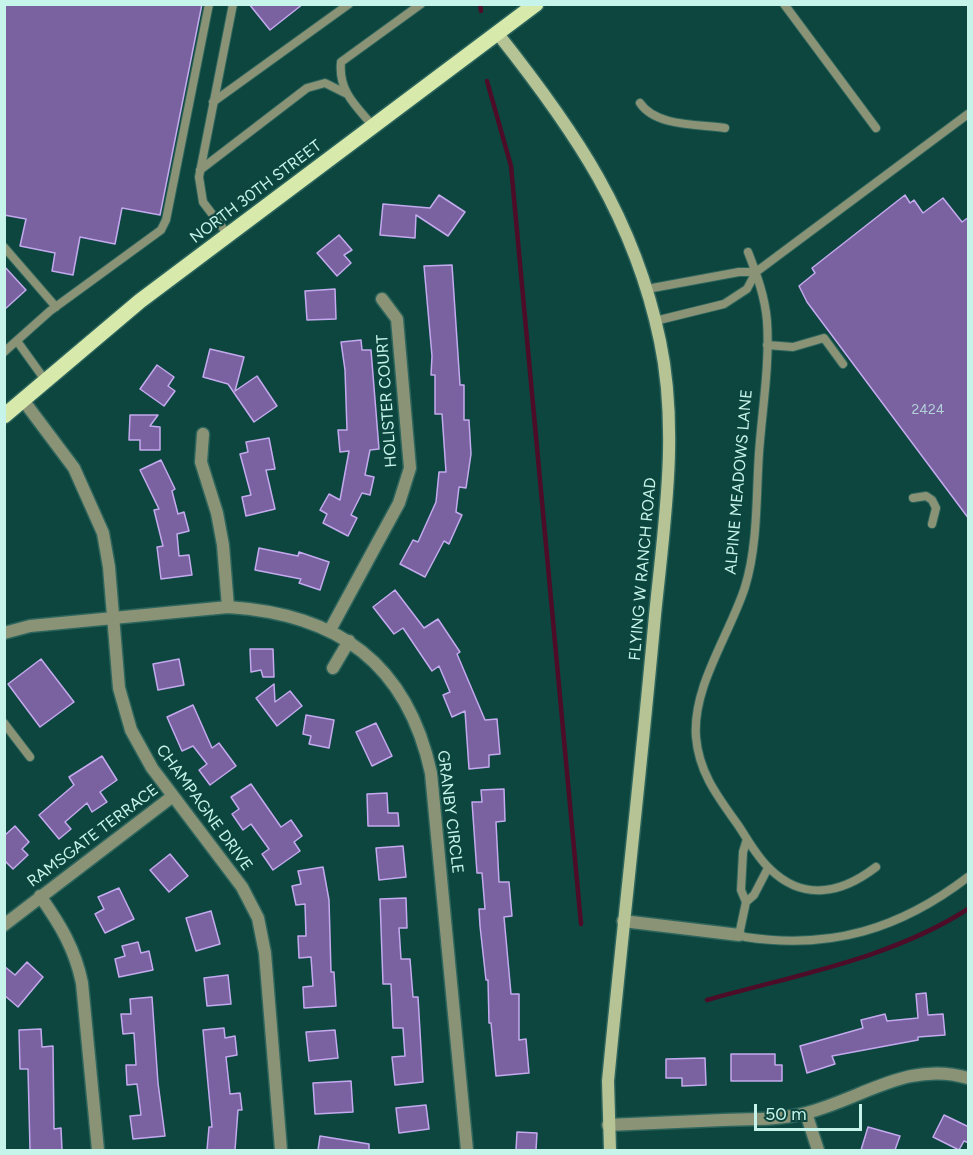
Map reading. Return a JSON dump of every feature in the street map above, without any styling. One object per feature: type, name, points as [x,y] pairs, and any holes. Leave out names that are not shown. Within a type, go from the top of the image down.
[{"type":"main road","name":"NORTH 30TH STREET","points":[[4,416],[140,301],[536,4]]},
{"type":"street","name":"FLYING W RANCH ROAD","points":[[498,33],[574,135],[599,174],[623,222],[647,289],[666,387],[667,487],[608,1080],[610,1150]]},
{"type":"street","name":"HOLISTER COURT","points":[[330,630],[399,503],[410,468],[398,319],[382,299]]},
{"type":"street","name":"CHAMPAGNE DRIVE","points":[[23,400],[74,468],[95,510],[103,533],[109,567],[124,710],[139,747],[242,887],[258,918],[265,953],[281,1150]]},
{"type":"street","points":[[203,434],[201,462],[217,513],[223,545],[228,607]]},
{"type":"street","name":"GRANBY CIRCLE","points":[[4,633],[30,626],[228,607],[280,612],[330,630],[366,654],[398,691],[412,712],[425,746],[431,773],[467,1150]]},
{"type":"street","points":[[333,668],[349,641]]},
{"type":"street","name":"RAMSGATE TERRACE","points":[[4,925],[173,796]]},
{"type":"street","points":[[40,897],[61,927],[78,962],[98,1150]]},
{"type":"street","points":[[623,921],[739,935]]},
{"type":"street","points":[[608,1125],[773,1118],[806,1113],[912,1074],[942,1073],[969,1078]]},
{"type":"street","points":[[806,1113],[818,1150]]},
{"type":"lane","points":[[4,351],[56,307],[161,230],[166,219],[209,4]]},
{"type":"lane","points":[[228,235],[203,202],[199,191],[200,170],[233,4]]},
{"type":"lane","points":[[213,102],[349,4]]},
{"type":"lane","points":[[373,126],[345,93],[339,75],[341,62],[421,4]]},
{"type":"lane","points":[[783,4],[876,128]]},
{"type":"lane","points":[[200,170],[307,87],[325,83],[345,93]]},
{"type":"lane","points":[[640,103],[647,113],[659,119],[725,128]]},
{"type":"lane","points":[[655,321],[724,304],[747,289],[756,272],[969,114]]},
{"type":"lane","points":[[4,247],[56,307]]},
{"type":"lane","name":"ALPINE MEADOWS LANE","points":[[748,252],[756,272],[767,321],[750,567],[740,603],[700,696],[696,716],[696,738],[707,780],[768,868]]},
{"type":"lane","points":[[647,289],[739,272],[756,272]]},
{"type":"lane","points":[[767,345],[793,347],[824,338],[843,364]]},
{"type":"lane","points":[[17,341],[45,380]]},
{"type":"lane","points":[[913,498],[926,496],[932,500],[936,508],[932,524]]},
{"type":"lane","points":[[4,723],[30,757]]},
{"type":"lane","points":[[747,839],[743,852],[741,890],[746,902],[739,935],[762,939],[792,940],[852,934],[913,914],[969,877]]},
{"type":"lane","points":[[746,902],[754,895],[768,868],[798,887],[816,890],[843,887],[876,867]]},
{"type":"building","points":[[4,4],[202,4],[160,215],[122,208],[115,244],[80,237],[73,275],[52,271],[55,253],[20,246],[26,219],[4,215]]},
{"type":"building","points":[[249,4],[303,4],[270,30]]},
{"type":"building","points":[[439,195],[465,212],[448,236],[416,215],[415,238],[380,235],[383,204],[430,208]]},
{"type":"building","points":[[905,195],[910,203],[914,200],[923,213],[943,198],[962,222],[969,217],[969,519],[807,302],[799,286],[815,273],[812,268]]},
{"type":"building","points":[[339,235],[352,250],[344,255],[351,263],[337,276],[317,253]]},
{"type":"building","points":[[452,265],[460,385],[464,385],[464,420],[469,420],[471,454],[466,488],[459,487],[456,512],[462,515],[449,544],[444,541],[425,577],[400,564],[413,540],[418,542],[436,502],[439,472],[446,472],[442,414],[435,414],[435,375],[431,375],[432,356],[424,266]]},
{"type":"building","points":[[4,266],[26,290],[4,310]]},
{"type":"building","points":[[335,289],[336,319],[307,320],[305,291]]},
{"type":"building","points":[[361,340],[362,350],[371,350],[379,449],[370,450],[365,475],[374,477],[370,495],[362,493],[351,515],[357,518],[348,536],[323,523],[327,514],[320,510],[329,494],[340,500],[349,451],[340,452],[338,430],[347,430],[345,370],[341,342]]},
{"type":"building","points":[[210,349],[244,357],[235,391],[257,376],[277,406],[254,422],[228,384],[203,377]]},
{"type":"building","points":[[157,365],[174,377],[168,386],[175,391],[164,406],[140,389]]},
{"type":"building","points":[[130,415],[158,415],[150,426],[160,427],[160,450],[140,450],[140,440],[129,440]]},
{"type":"building","points":[[269,438],[275,469],[266,470],[275,509],[246,516],[242,497],[251,495],[240,454],[248,452],[246,442]]},
{"type":"building","points":[[161,460],[175,489],[172,491],[178,514],[184,512],[189,531],[177,534],[179,556],[189,555],[192,575],[161,579],[157,547],[163,546],[154,510],[159,509],[140,470]]},
{"type":"building","points":[[259,548],[298,556],[299,552],[329,562],[320,590],[299,583],[301,579],[255,570]]},
{"type":"building","points":[[395,590],[424,628],[438,619],[460,652],[457,654],[485,720],[497,719],[500,754],[489,755],[489,767],[469,769],[465,711],[452,717],[443,695],[450,692],[439,666],[432,671],[403,628],[394,634],[373,607]]},
{"type":"building","points":[[250,649],[273,649],[274,677],[263,677],[261,670],[251,672]]},
{"type":"building","points":[[41,659],[74,702],[40,727],[8,684]]},
{"type":"building","points":[[179,659],[184,685],[158,690],[153,664]]},
{"type":"building","points":[[274,684],[275,702],[290,691],[302,706],[277,726],[256,698]]},
{"type":"building","points":[[193,705],[212,748],[219,743],[236,766],[210,785],[199,770],[207,764],[193,746],[182,751],[167,717]]},
{"type":"building","points":[[306,715],[334,720],[329,748],[309,744],[311,736],[303,734]]},
{"type":"building","points":[[376,723],[392,756],[372,766],[356,732]]},
{"type":"building","points":[[102,756],[117,780],[100,792],[107,802],[92,812],[87,803],[65,822],[71,829],[59,839],[39,815],[74,785],[69,777]]},
{"type":"building","points":[[251,784],[281,827],[291,820],[302,836],[294,842],[300,851],[273,870],[262,854],[269,849],[251,824],[243,830],[232,814],[239,809],[231,797]]},
{"type":"building","points":[[504,789],[505,821],[496,822],[499,882],[509,882],[512,916],[504,917],[511,994],[519,994],[519,1040],[526,1039],[529,1073],[496,1076],[491,1023],[489,1023],[488,980],[486,980],[480,926],[479,909],[485,909],[482,873],[477,873],[472,802],[482,802],[481,790]]},
{"type":"building","points":[[387,793],[388,813],[398,813],[399,826],[368,826],[367,794]]},
{"type":"building","points":[[15,826],[29,842],[22,849],[28,855],[13,869],[4,860],[4,836]]},
{"type":"building","points":[[403,846],[406,877],[379,880],[376,848]]},
{"type":"building","points":[[170,854],[188,876],[169,892],[150,870]]},
{"type":"building","points":[[323,867],[329,900],[331,972],[334,972],[336,1006],[304,1008],[303,987],[313,986],[311,957],[299,958],[298,936],[306,936],[305,904],[296,905],[292,886],[301,884],[298,871]]},
{"type":"building","points":[[119,888],[134,919],[105,933],[95,914],[104,909],[98,897]]},
{"type":"building","points":[[406,898],[407,928],[399,928],[401,959],[410,959],[413,997],[418,997],[423,1082],[395,1085],[392,1057],[405,1056],[403,1028],[393,1028],[391,984],[383,984],[380,899]]},
{"type":"building","points":[[211,911],[220,944],[196,951],[186,918]]},
{"type":"building","points":[[138,942],[141,953],[149,951],[153,970],[119,977],[115,959],[125,956],[122,946]]},
{"type":"building","points":[[27,962],[43,977],[18,1007],[4,995],[4,966],[15,975]]},
{"type":"building","points":[[228,975],[231,1004],[207,1006],[204,978]]},
{"type":"building","points":[[926,993],[928,1015],[943,1014],[945,1035],[918,1037],[918,1040],[832,1056],[835,1064],[807,1073],[800,1046],[863,1028],[861,1020],[885,1014],[887,1021],[918,1018],[916,994]]},
{"type":"building","points":[[152,997],[158,1083],[165,1136],[133,1139],[130,1116],[141,1115],[137,1084],[127,1085],[126,1065],[136,1065],[134,1033],[123,1034],[121,1014],[131,1014],[130,999]]},
{"type":"building","points":[[224,1028],[225,1038],[235,1036],[237,1055],[226,1057],[230,1094],[240,1093],[242,1110],[238,1110],[235,1150],[207,1150],[209,1127],[212,1127],[203,1030]]},
{"type":"building","points":[[41,1029],[42,1047],[53,1046],[54,1129],[61,1128],[62,1150],[30,1150],[28,1069],[20,1069],[19,1030]]},
{"type":"building","points":[[335,1030],[338,1058],[309,1061],[306,1032]]},
{"type":"building","points":[[731,1054],[775,1054],[775,1065],[782,1065],[782,1081],[731,1081]]},
{"type":"building","points":[[705,1058],[706,1085],[682,1086],[682,1078],[666,1078],[666,1059]]},
{"type":"building","points":[[351,1081],[353,1112],[315,1114],[313,1083]]},
{"type":"building","points":[[426,1105],[429,1129],[399,1133],[396,1108]]},
{"type":"building","points":[[944,1115],[969,1127],[969,1143],[964,1141],[959,1150],[933,1137]]},
{"type":"building","points":[[868,1127],[900,1136],[895,1150],[861,1150]]},
{"type":"building","points":[[517,1132],[537,1133],[536,1150],[516,1150]]},
{"type":"building","points":[[320,1136],[369,1144],[369,1150],[318,1150]]},
{"type":"waterway","points":[[480,4],[481,11]]},
{"type":"waterway","points":[[487,81],[511,166],[581,924]]},
{"type":"waterway","points":[[707,1000],[874,953],[907,941],[968,909]]}]
